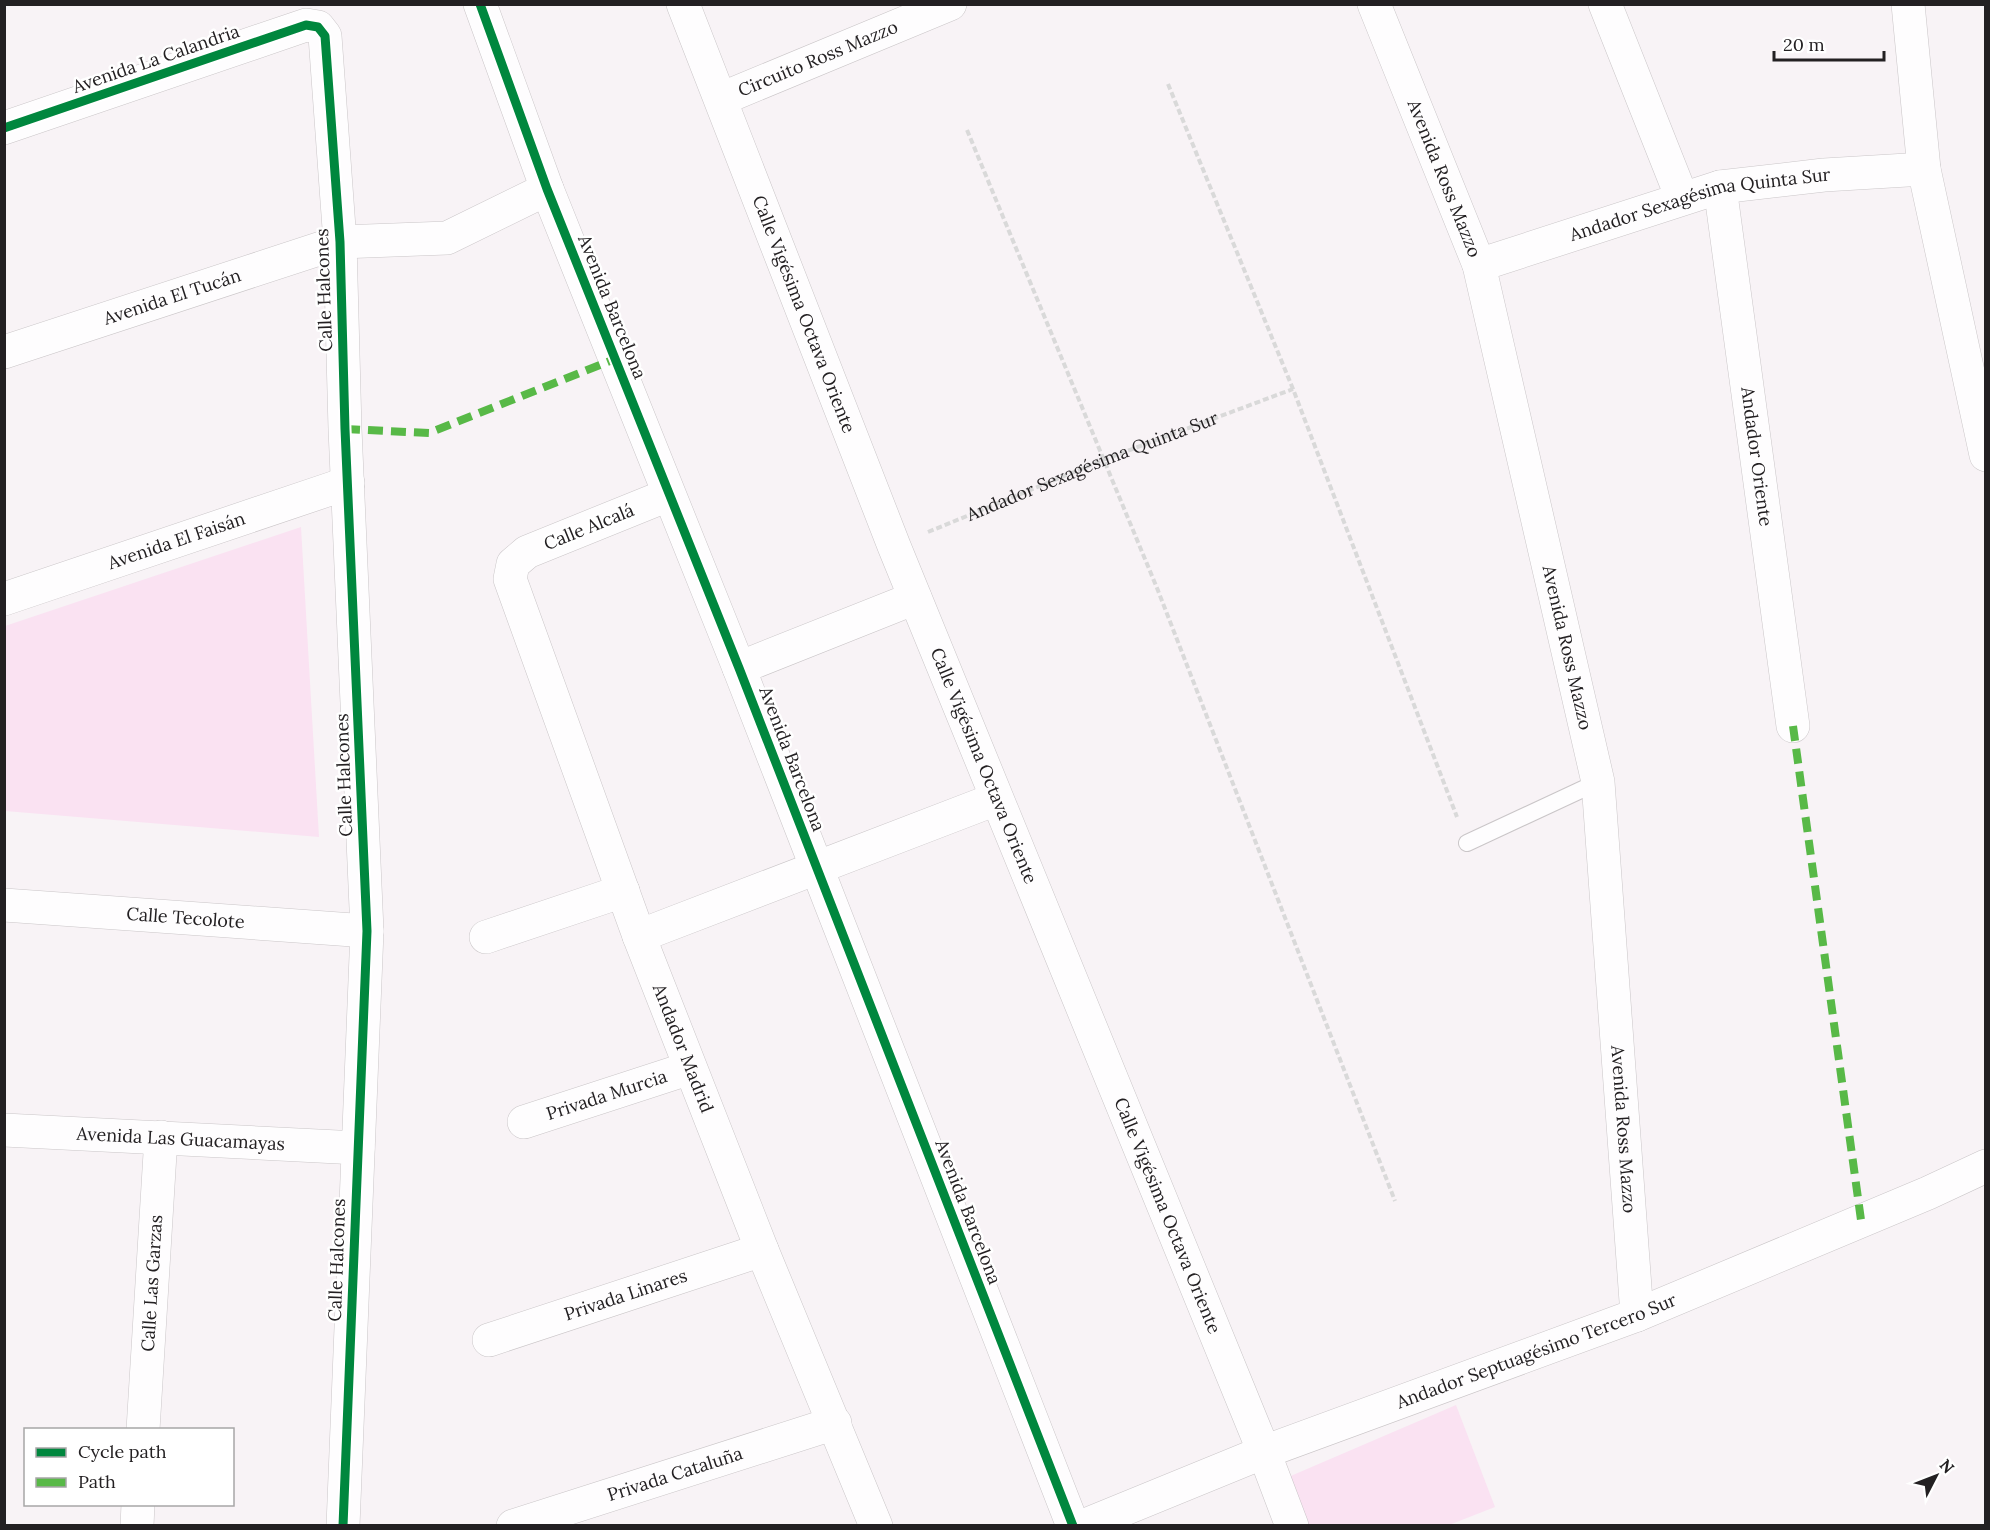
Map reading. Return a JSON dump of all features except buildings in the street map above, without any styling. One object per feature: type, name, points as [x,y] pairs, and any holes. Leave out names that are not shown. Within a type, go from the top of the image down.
[{"type":"street","name":"Avenida Barcelona","points":[[480,4],[547,189],[739,668],[1073,1526]]},
{"type":"street","name":"Calle Vigésima Octava Oriente","points":[[683,4],[894,546],[1264,1452],[1292,1526]]},
{"type":"street","name":"Circuito Ross Mazzo","points":[[721,99],[950,4]]},
{"type":"street","name":"Avenida Ross Mazzo","points":[[1374,4],[1479,265],[1598,782],[1637,1315]]},
{"type":"street","points":[[1605,4],[1682,198]]},
{"type":"street","points":[[1908,4],[1924,169],[1986,455]]},
{"type":"street","name":"Avenida La Calandria","points":[[4,128],[306,25],[318,27]]},
{"type":"street","name":"Calle Halcones","points":[[318,27],[326,36],[340,242],[367,931],[343,1526]]},
{"type":"street","name":"Andador Sexagésima Quinta Sur","points":[[1479,265],[1720,187],[1824,175],[1924,169]]},
{"type":"street","name":"Andador Oriente","points":[[1720,187],[1793,726]]},
{"type":"street","name":"Avenida El Tucán","points":[[4,352],[340,242],[447,238],[547,189]]},
{"type":"street","name":"Avenida El Faisán","points":[[6,592],[348,483]]},
{"type":"street","name":"Calle Alcalá","points":[[513,564],[527,552],[668,495]]},
{"type":"street","name":"Andador Madrid","points":[[513,564],[510,579],[639,936],[762,1250],[876,1526]]},
{"type":"street","points":[[739,668],[915,598]]},
{"type":"street","points":[[639,936],[996,799]]},
{"type":"street","points":[[486,937],[623,891]]},
{"type":"street","name":"Calle Tecolote","points":[[4,905],[367,931]]},
{"type":"street","name":"Privada Murcia","points":[[524,1122],[690,1068]]},
{"type":"street","name":"Avenida Las Guacamayas","points":[[4,1130],[358,1148]]},
{"type":"street","name":"Calle Las Garzas","points":[[143,1428],[160,1137]]},
{"type":"street","name":"Andador Septuagésimo Tercero Sur","points":[[1083,1526],[1264,1452],[1637,1315],[1928,1193],[1986,1166]]},
{"type":"street","name":"Privada Linares","points":[[489,1340],[762,1250]]},
{"type":"street","name":"Privada Cataluña","points":[[513,1526],[835,1423]]},
{"type":"street","points":[[137,1526],[138,1506]]},
{"type":"lane","points":[[1467,843],[1598,782]]},
{"type":"path","points":[[1168,84],[1293,389],[1467,843]]},
{"type":"path","points":[[967,130],[1157,588],[1395,1201]]},
{"type":"shaded area","points":[[301,527],[319,837],[5,811],[5,626]]},
{"type":"shaded area","points":[[1456,1405],[1495,1507],[1449,1525],[1304,1525],[1286,1478]]},
{"type":"marked path","points":[[345,429],[429,433],[615,359]]},
{"type":"marked path","points":[[1793,726],[1861,1220]]},
{"type":"cycle path","points":[[480,4],[547,189],[739,668],[1073,1526]]},
{"type":"cycle path","points":[[4,128],[306,25],[318,27],[325,36],[340,242],[345,429],[367,931],[343,1526]]}]
